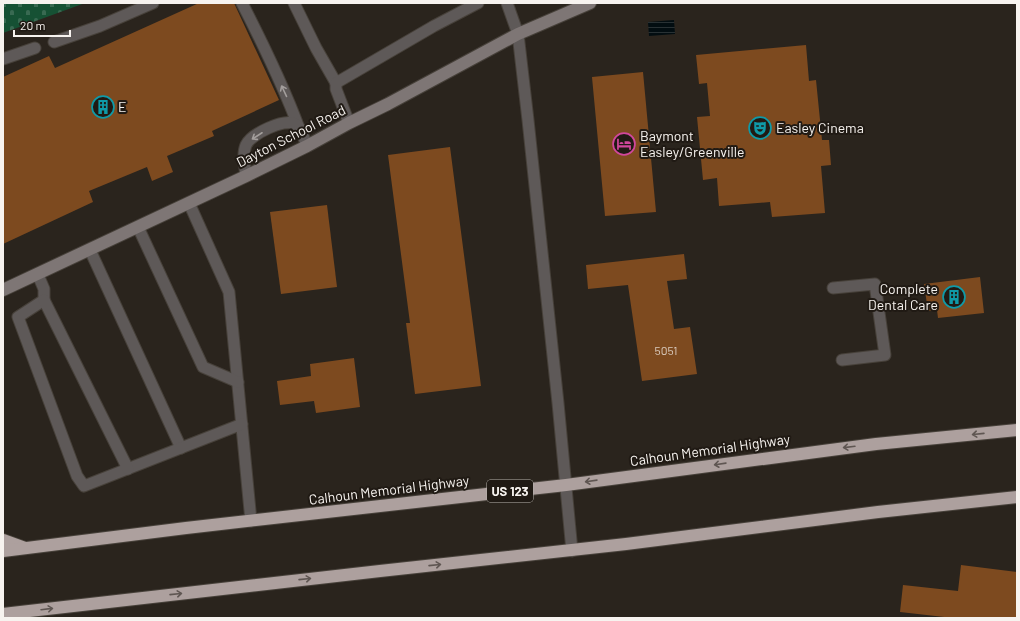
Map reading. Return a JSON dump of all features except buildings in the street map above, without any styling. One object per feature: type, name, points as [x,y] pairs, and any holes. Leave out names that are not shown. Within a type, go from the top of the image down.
[{"type":"highway","name":"Calhoun Memorial Highway","points":[[3,551],[566,485],[876,444],[1017,430]]},
{"type":"highway","points":[[3,614],[572,550],[878,512],[1017,498]]},
{"type":"highway","points":[[3,540],[26,548]]},
{"type":"street","name":"Dayton School Road","points":[[3,290],[38,275],[246,176],[388,104],[518,34],[590,3]]},
{"type":"lane","points":[[54,42],[100,26],[153,3]]},
{"type":"lane","points":[[242,3],[263,44],[307,146]]},
{"type":"lane","points":[[294,3],[316,48],[336,83],[336,89],[349,123]]},
{"type":"lane","points":[[336,83],[434,26],[478,3]]},
{"type":"lane","points":[[507,3],[518,34],[572,550]]},
{"type":"lane","points":[[3,59],[35,48]]},
{"type":"lane","points":[[246,176],[244,151],[245,146],[249,141],[274,126],[290,123],[299,128]]},
{"type":"lane","points":[[189,203],[229,292],[251,521]]},
{"type":"lane","points":[[138,227],[203,367],[238,382]]},
{"type":"lane","points":[[90,250],[181,448]]},
{"type":"lane","points":[[38,275],[44,289],[44,300],[128,469]]},
{"type":"lane","points":[[833,288],[875,284],[885,355],[842,360]]},
{"type":"lane","points":[[44,300],[18,317],[77,476],[84,486],[242,424]]},
{"type":"green space","points":[[3,3],[85,3],[3,33]]},
{"type":"shaded area","points":[[674,20],[675,34],[649,36],[648,22]]},
{"type":"place","name":"E","points":[[103,107]]},
{"type":"place","name":"Easley Cinema","points":[[760,128]]},
{"type":"place","name":"Baymont Easley/Greenville","points":[[624,144]]},
{"type":"place","name":"Complete Dental Care","points":[[954,297]]}]
